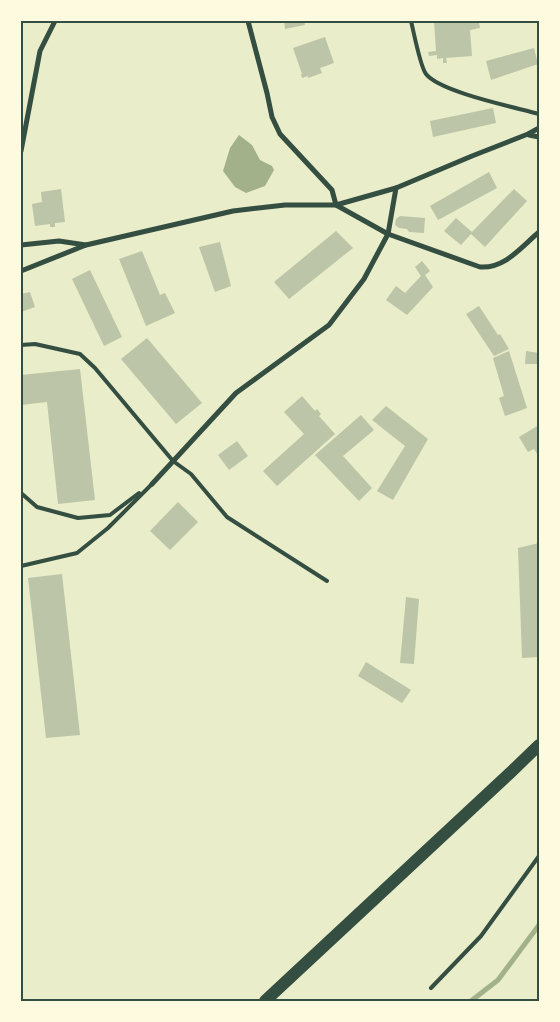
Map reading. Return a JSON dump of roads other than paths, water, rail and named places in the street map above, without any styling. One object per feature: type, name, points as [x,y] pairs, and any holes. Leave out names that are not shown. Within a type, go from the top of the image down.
[{"type":"main road","points":[[265,1001],[539,745]]},
{"type":"street","points":[[21,151],[40,51],[55,21]]},
{"type":"street","points":[[248,21],[268,94],[272,117],[280,134],[332,190],[336,205],[388,234],[480,267],[490,268],[505,262],[539,232]]},
{"type":"street","points":[[21,271],[86,245],[233,211],[285,205],[336,205],[396,188],[539,128]]},
{"type":"street","points":[[528,134],[539,137]]},
{"type":"street","points":[[152,484],[236,393],[329,325],[364,279],[388,234],[396,188]]},
{"type":"street","points":[[21,245],[59,241],[86,245]]},
{"type":"lane","points":[[411,21],[425,72],[435,82],[450,90],[539,114]]},
{"type":"lane","points":[[21,345],[36,344],[80,354],[95,368],[172,461],[191,474],[227,517],[328,581]]},
{"type":"lane","points":[[21,493],[37,507],[78,518],[110,515],[152,484]]},
{"type":"lane","points":[[21,566],[77,553],[108,528],[152,484]]},
{"type":"lane","points":[[431,988],[481,936],[539,856]]},
{"type":"waterway","points":[[471,1001],[498,980],[539,925]]}]
